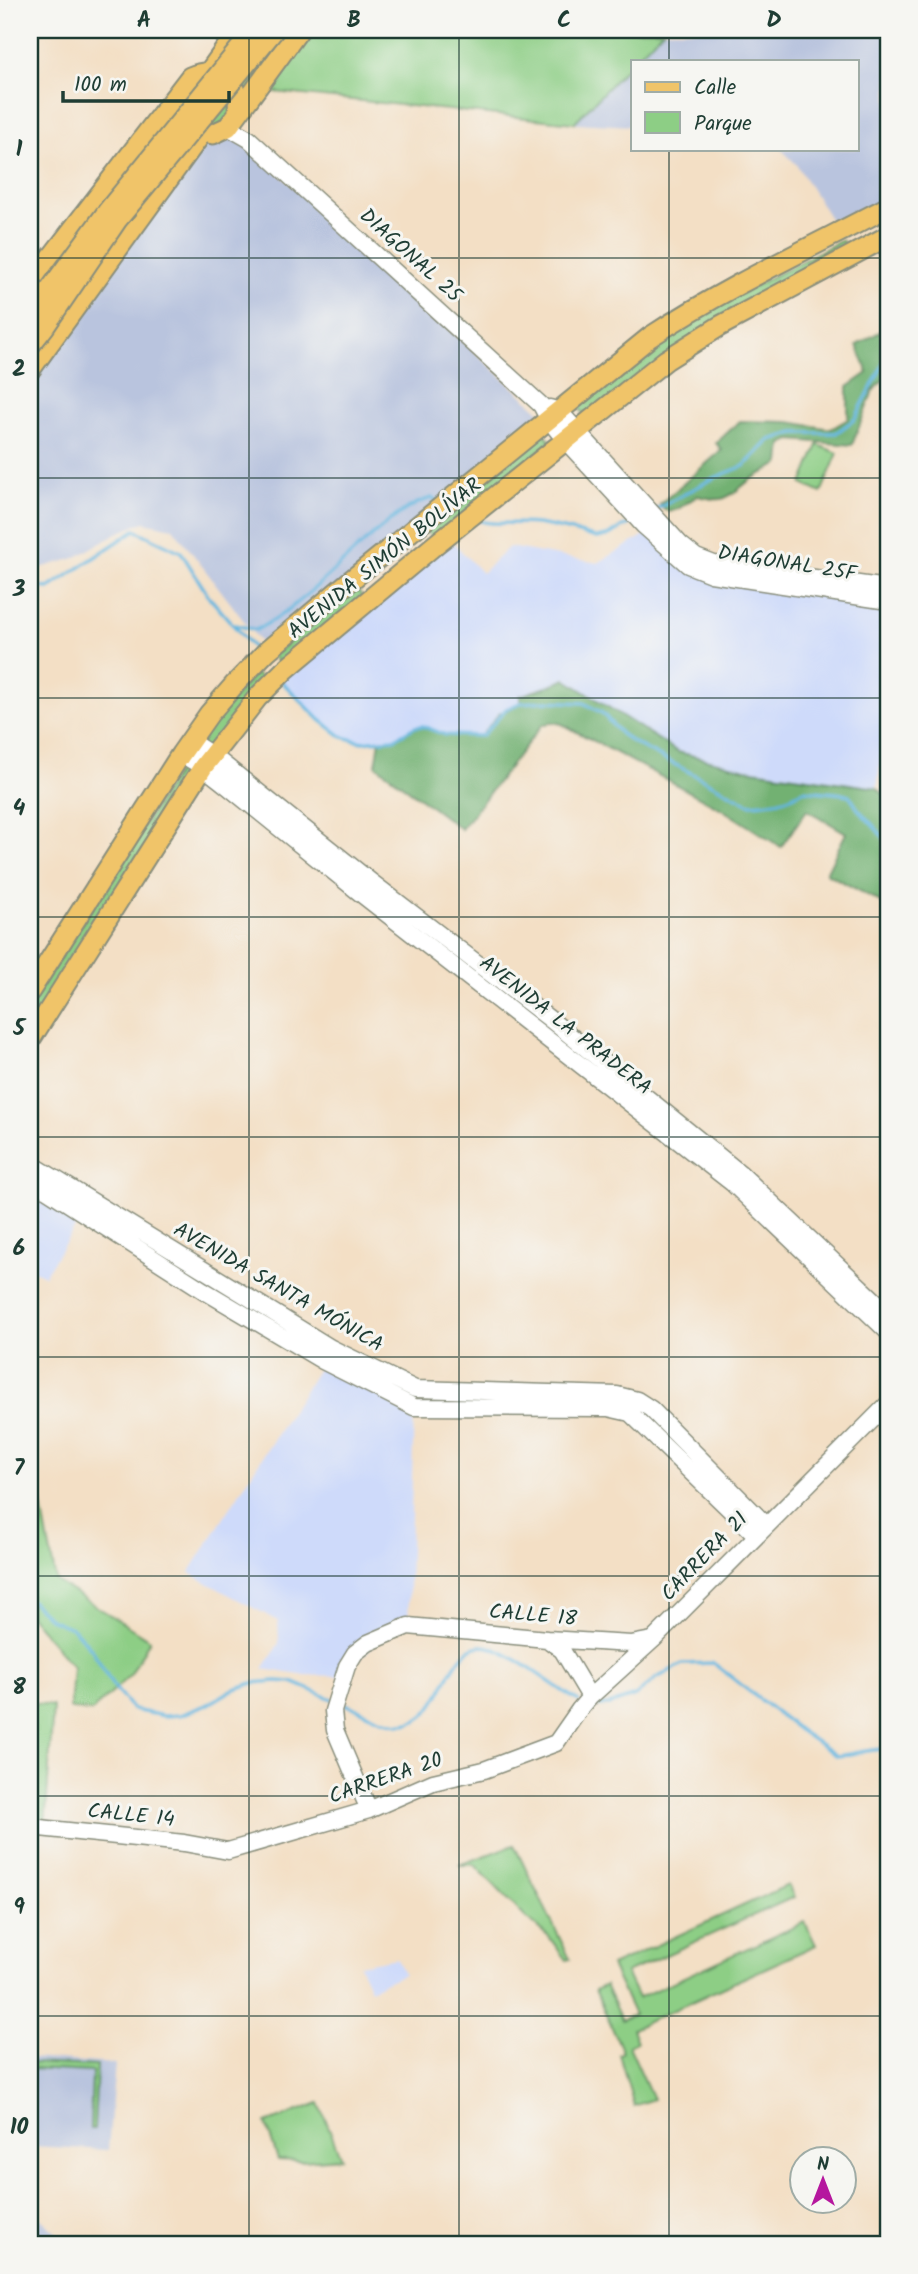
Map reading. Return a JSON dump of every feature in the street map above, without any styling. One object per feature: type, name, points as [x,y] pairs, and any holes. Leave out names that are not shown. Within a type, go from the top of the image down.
[{"type":"main road","points":[[209,72],[240,30]]},
{"type":"main road","points":[[30,317],[115,202],[255,30]]},
{"type":"main road","points":[[30,345],[117,220],[274,30]]},
{"type":"main road","points":[[180,90],[177,102],[179,114],[190,129],[202,133],[218,132],[234,118],[299,30]]},
{"type":"main road","points":[[30,285],[190,77],[209,72],[230,82],[238,95],[234,118]]},
{"type":"main road","points":[[30,370],[202,133]]},
{"type":"main road","name":"AVENIDA SIMÓN BOLÍVAR","points":[[30,991],[209,714],[268,651],[463,489],[550,412],[636,347],[683,316],[754,276],[888,207]]},
{"type":"main road","name":"AVENIDA SIMÓN BOLÍVAR","points":[[30,1040],[207,761],[258,697],[285,670],[634,384],[687,345],[888,236]]},
{"type":"street","name":"DIAGONAL 25","points":[[234,118],[249,139],[550,412],[571,435]]},
{"type":"street","name":"DIAGONAL 25F","points":[[571,435],[679,558],[700,571],[819,585],[888,588]]},
{"type":"street","name":"DIAGONAL 25F","points":[[819,585],[888,601]]},
{"type":"street","points":[[186,748],[207,761]]},
{"type":"street","name":"AVENIDA LA PRADERA","points":[[207,761],[370,881],[551,1020],[741,1174],[888,1313]]},
{"type":"street","name":"AVENIDA LA PRADERA","points":[[207,761],[360,893],[732,1183],[888,1332]]},
{"type":"street","name":"AVENIDA SANTA MÓNICA","points":[[30,1163],[331,1348],[415,1389],[617,1395],[637,1400],[656,1415],[761,1530]]},
{"type":"street","name":"AVENIDA SANTA MÓNICA","points":[[30,1179],[203,1290],[323,1361],[414,1407],[608,1408],[630,1413],[761,1530]]},
{"type":"street","name":"CARRERA 21","points":[[556,1743],[590,1698],[654,1639],[888,1404]]},
{"type":"street","name":"CALLE 18","points":[[369,1810],[335,1730],[333,1711],[343,1676],[355,1653],[375,1640],[408,1626],[631,1644],[654,1639]]},
{"type":"street","points":[[547,1639],[562,1650],[590,1698]]},
{"type":"street","name":"CARRERA 20","points":[[228,1851],[369,1810],[433,1782],[484,1770],[556,1743]]},
{"type":"street","name":"CALLE 14","points":[[30,1827],[184,1843],[228,1851]]},
{"type":"shaded area","points":[[663,30],[888,30],[888,207],[839,233],[796,164],[782,150],[858,150],[858,60],[634,60]]},
{"type":"shaded area","points":[[631,64],[631,126],[574,123]]},
{"type":"shaded area","points":[[228,127],[549,420],[267,651],[173,528],[144,522],[115,534],[75,558],[30,571],[30,370],[202,133]]},
{"type":"shaded area","points":[[650,532],[671,552],[888,601],[888,707],[877,788],[746,769],[678,752],[566,679],[547,689],[535,689],[520,703],[506,709],[482,736],[446,735],[422,726],[394,739],[362,742],[342,737],[320,720],[278,678],[447,536],[482,573],[509,547],[598,563]]},
{"type":"shaded area","points":[[30,1183],[83,1215],[44,1276],[30,1268]]},
{"type":"shaded area","points":[[323,1361],[414,1407],[408,1626],[382,1636],[343,1676],[300,1675],[263,1669],[279,1643],[278,1621],[189,1573]]},
{"type":"shaded area","points":[[397,1958],[404,1974],[370,1989],[359,1965]]},
{"type":"shaded area","points":[[30,2058],[115,2064],[108,2150],[30,2146]]},
{"type":"shaded area","points":[[30,2209],[67,2243],[30,2244]]},
{"type":"green space","points":[[239,30],[663,30],[634,60],[631,60],[631,63],[574,123],[255,90],[213,134],[30,370],[30,285]]},
{"type":"green space","points":[[842,240],[847,250],[585,415],[577,406],[654,344],[709,310]]},
{"type":"green space","points":[[888,327],[888,375],[873,391],[852,445],[791,440],[782,444],[780,463],[731,495],[718,499],[697,496],[669,512],[661,507],[660,504],[722,450],[716,443],[740,421],[789,422],[831,429],[848,419],[848,387],[868,373],[857,345]]},
{"type":"green space","points":[[544,433],[551,441],[433,539],[425,529]]},
{"type":"green space","points":[[818,445],[838,453],[821,493],[802,484]]},
{"type":"green space","points":[[355,587],[362,596],[281,666],[272,656]]},
{"type":"green space","points":[[255,673],[265,682],[207,752],[195,744]]},
{"type":"green space","points":[[565,679],[678,752],[746,769],[877,788],[888,798],[888,906],[826,873],[846,833],[807,810],[781,847],[720,808],[562,724],[552,722],[542,725],[461,829],[376,765],[380,740],[394,739],[422,726],[446,735],[481,736],[499,714],[520,703],[520,696]]},
{"type":"green space","points":[[186,758],[198,764],[30,1028],[30,1005]]},
{"type":"green space","points":[[30,1444],[56,1581],[150,1640],[131,1674],[91,1712],[70,1708],[73,1667],[30,1616]]},
{"type":"green space","points":[[30,1703],[53,1706],[45,1828],[30,1827]]},
{"type":"green space","points":[[514,1845],[570,1959],[566,1960],[549,1937],[525,1917],[475,1865],[459,1865]]},
{"type":"green space","points":[[788,1885],[794,1897],[626,1973],[638,1998],[805,1922],[816,1945],[632,2029],[637,2042],[629,2046],[653,2099],[634,2106],[619,2054],[623,2052],[595,1990],[605,1985],[621,2020],[634,2015],[611,1966]]},
{"type":"green space","points":[[30,2063],[97,2066],[94,2129],[90,2129],[92,2072],[30,2069]]},
{"type":"green space","points":[[319,2103],[341,2158],[278,2160],[266,2123]]},
{"type":"waterway","points":[[655,510],[714,478],[744,466],[770,440],[795,433],[836,433],[855,419],[885,361],[888,360]]},
{"type":"waterway","points":[[236,625],[256,630],[286,612],[396,516],[422,501],[432,498],[437,501]]},
{"type":"waterway","points":[[476,519],[489,523],[537,524],[597,538],[607,536],[633,522]]},
{"type":"waterway","points":[[30,586],[49,588],[135,530],[181,552],[209,597],[256,651]]},
{"type":"waterway","points":[[281,681],[320,720],[342,737],[362,742],[394,739],[422,726],[446,735],[482,736],[506,709],[520,703],[584,703],[602,713],[621,734],[634,743],[750,804],[778,801],[804,790],[849,795],[888,842]]},
{"type":"waterway","points":[[30,1600],[50,1619],[74,1629],[93,1651],[112,1684],[133,1710],[164,1716],[180,1715],[209,1704],[232,1690],[253,1683],[276,1681],[292,1682],[332,1699]]},
{"type":"waterway","points":[[342,1703],[387,1722],[403,1724],[417,1720],[436,1700],[459,1659],[469,1650],[481,1646],[502,1652],[579,1701]]},
{"type":"waterway","points":[[590,1705],[609,1705],[635,1696],[657,1678],[682,1664],[713,1663],[837,1756],[888,1749]]}]
